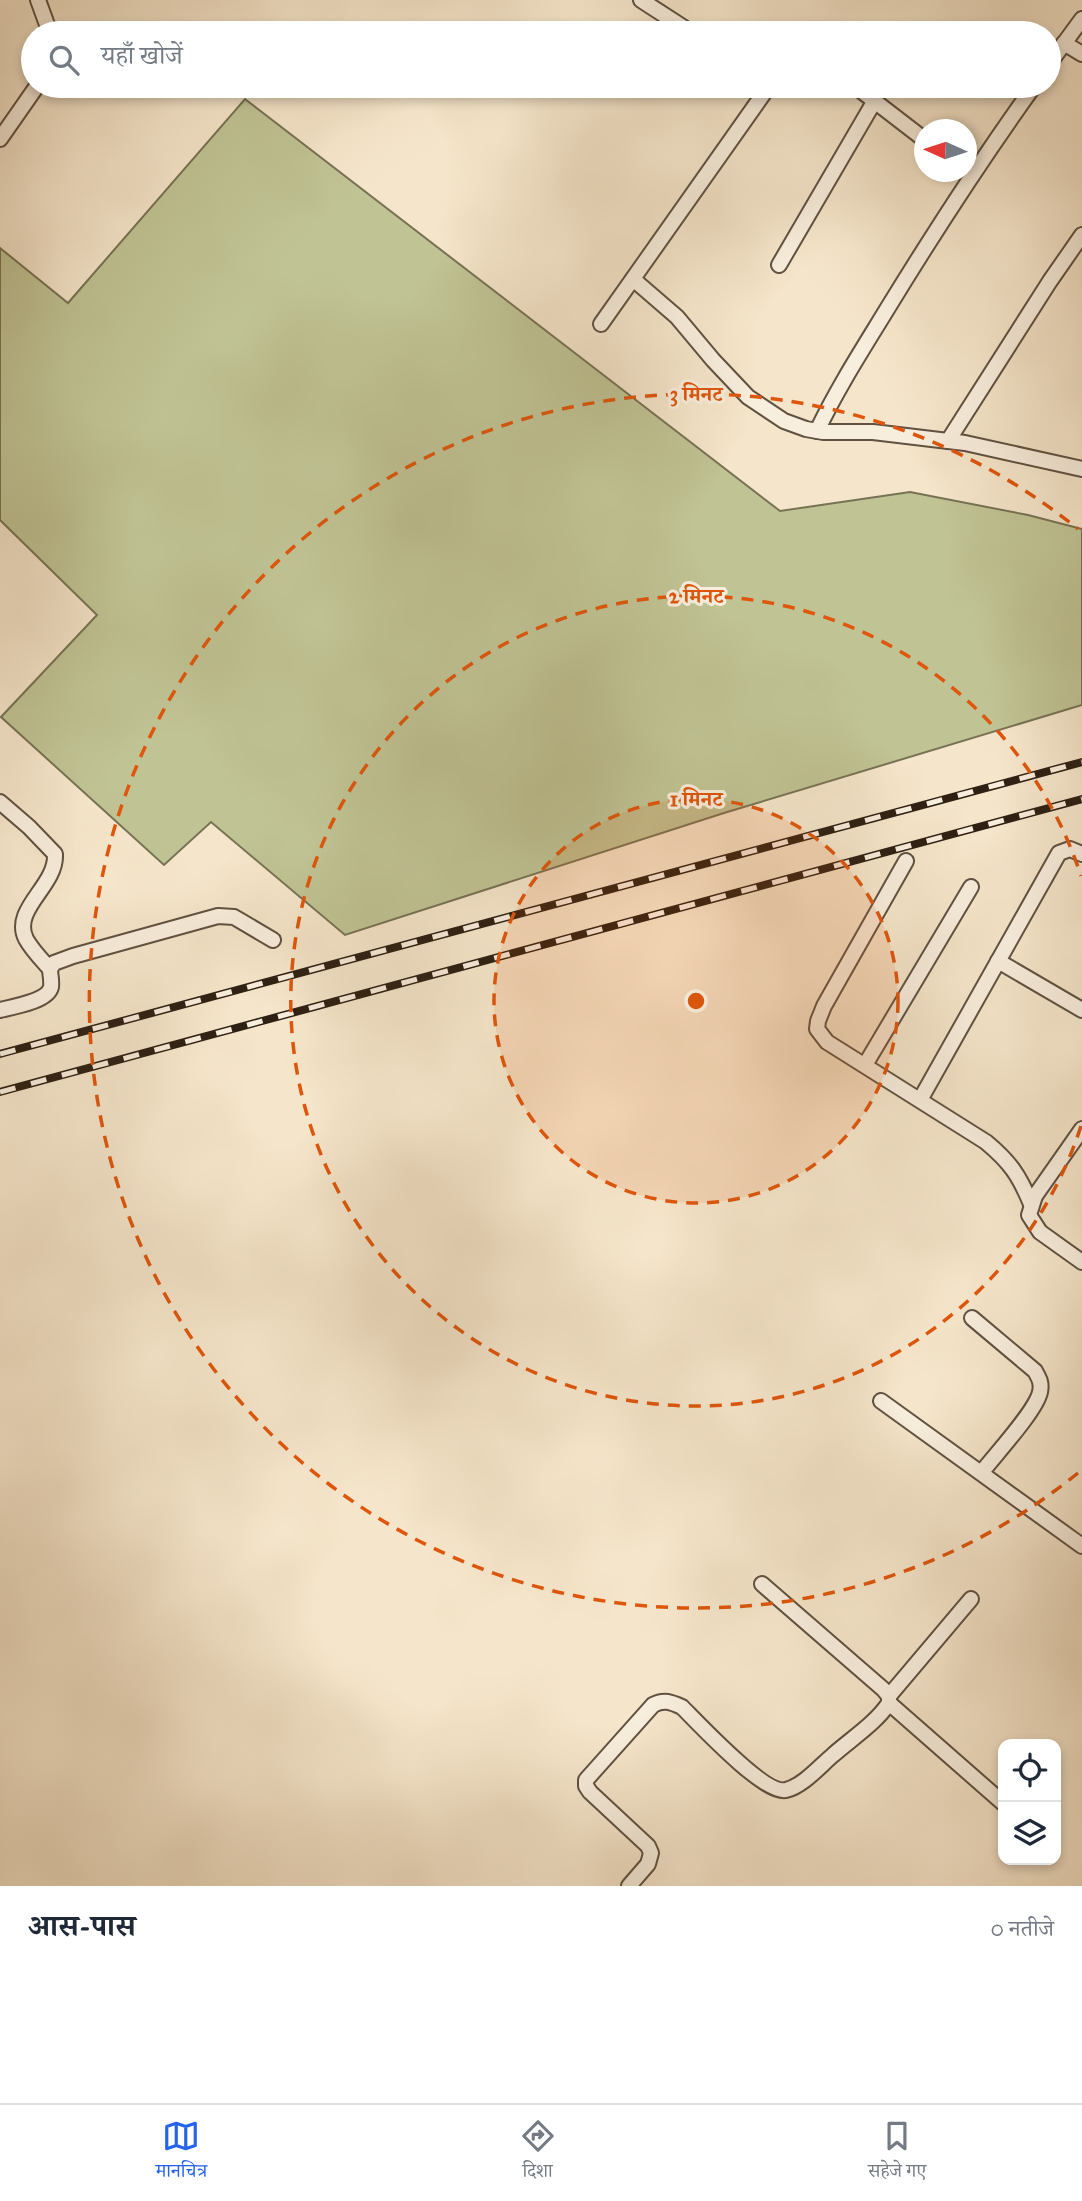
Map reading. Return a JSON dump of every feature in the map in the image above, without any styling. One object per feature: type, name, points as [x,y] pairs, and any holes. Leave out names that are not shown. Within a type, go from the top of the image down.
[{"type":"street","points":[[38,0],[46,21]]},
{"type":"street","points":[[641,0],[673,21]]},
{"type":"street","points":[[1061,47],[1082,19]]},
{"type":"street","points":[[1064,43],[1082,54]]},
{"type":"street","points":[[0,139],[29,98]]},
{"type":"street","points":[[601,324],[761,98]]},
{"type":"street","points":[[869,98],[914,132]]},
{"type":"street","points":[[977,162],[1025,98]]},
{"type":"street","points":[[779,265],[874,102]]},
{"type":"street","points":[[817,431],[845,377],[964,182]]},
{"type":"street","points":[[948,441],[1082,235]]},
{"type":"street","points":[[633,279],[677,317],[748,397],[784,421],[817,431],[873,432],[948,441],[1082,468]]},
{"type":"street","points":[[0,802],[55,854],[53,874],[24,917],[23,930],[27,940],[50,969],[51,986],[47,994],[28,1003],[0,1010]]},
{"type":"street","points":[[920,1100],[1059,853],[1070,849],[1082,854]]},
{"type":"street","points":[[906,861],[818,1021],[817,1029],[821,1037],[986,1142],[1007,1159],[1020,1177],[1031,1205]]},
{"type":"street","points":[[865,1065],[971,887]]},
{"type":"street","points":[[50,969],[54,963],[73,956],[218,916],[234,917],[273,940]]},
{"type":"street","points":[[998,961],[1082,1010]]},
{"type":"street","points":[[1082,1129],[1031,1205],[1029,1215],[1040,1232],[1082,1262]]},
{"type":"street","points":[[972,1318],[1035,1371],[1040,1380],[1040,1393],[1034,1406],[982,1472]]},
{"type":"street","points":[[881,1401],[1082,1546]]},
{"type":"street","points":[[762,1584],[1002,1802]]},
{"type":"street","points":[[629,1886],[648,1864],[651,1853],[648,1846],[590,1792],[586,1780],[653,1705],[661,1700],[682,1707],[756,1777],[772,1788],[783,1791],[796,1786],[816,1770],[889,1700],[971,1600]]},
{"type":"green space","points":[[245,99],[780,511],[910,492],[1028,515],[1082,529],[1082,705],[724,813],[345,935],[211,822],[164,865],[1,717],[97,615],[0,520],[0,248],[68,303]]},
{"type":"railway","points":[[0,1054],[1082,762]]},
{"type":"railway","points":[[0,1092],[1082,799]]}]
